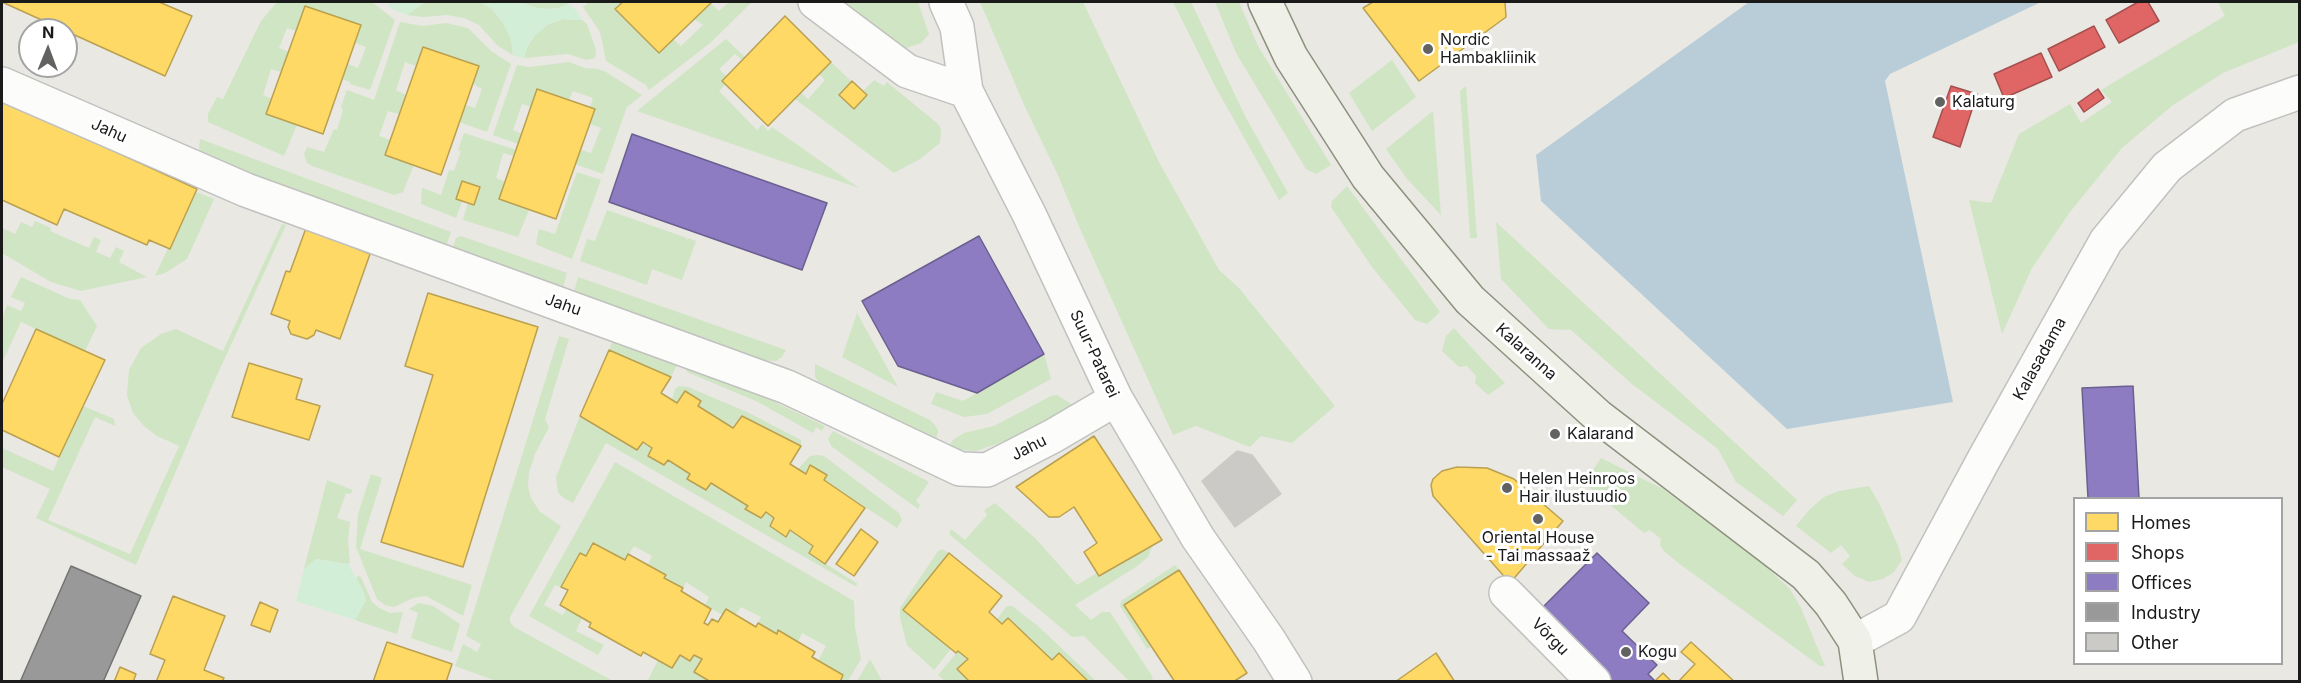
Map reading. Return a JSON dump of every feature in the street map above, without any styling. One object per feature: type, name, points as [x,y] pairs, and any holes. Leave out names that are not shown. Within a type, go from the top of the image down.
[{"type":"street","points":[[815,2],[907,71],[966,91]]},
{"type":"street","name":"Suur-Patarei","points":[[946,2],[957,27],[966,91],[1029,214],[1116,399],[1198,538],[1295,681]]},
{"type":"street","name":"Kalaranna","points":[[1265,2],[1291,57],[1368,177],[1470,300],[1598,416],[1806,575],[1832,604],[1855,640]]},
{"type":"street","name":"Jahu","points":[[2,84],[257,194],[788,387],[960,469],[987,470],[1053,436],[1116,399]]},
{"type":"street","name":"Kalasadama","points":[[1855,640],[1899,617],[1984,459],[2106,241],[2114,231],[2167,167],[2235,114],[2300,92]]},
{"type":"street","name":"Võrgu","points":[[1506,593],[1594,681]]},
{"type":"street","points":[[1855,640],[1861,681]]},
{"type":"green space","points":[[277,2],[372,2],[395,20],[370,90],[342,79],[348,64],[358,68],[366,47],[355,43],[361,25],[296,31],[287,28],[279,48],[289,52],[281,72],[271,69],[263,95],[272,99],[267,114],[297,125],[284,156],[208,122],[208,114],[217,97],[223,99],[261,21]]},
{"type":"green space","points":[[390,2],[425,2],[407,15],[392,9],[388,5]]},
{"type":"green space","points":[[425,2],[480,2],[491,8],[504,24],[511,39],[513,55],[498,46],[479,25],[464,18],[447,15],[423,17],[407,15]]},
{"type":"green space","points":[[480,2],[520,2],[547,9],[569,4],[578,12],[582,20],[563,19],[547,25],[530,40],[524,58],[518,57],[513,55],[511,39],[501,19],[491,8]]},
{"type":"green space","points":[[520,2],[565,2],[569,4],[547,9]]},
{"type":"green space","points":[[589,2],[623,2],[616,9],[673,39],[681,46],[703,25],[694,19],[710,3],[719,11],[729,2],[752,2],[709,44],[649,90],[646,85],[606,61],[600,32],[583,7]]},
{"type":"green space","points":[[840,2],[918,2],[929,34],[921,43],[906,48]]},
{"type":"green space","points":[[980,2],[1083,2],[1159,162],[1219,270],[1238,287],[1335,406],[1292,443],[1261,436],[1250,447],[1196,426],[1173,435]]},
{"type":"green space","points":[[1173,2],[1191,2],[1245,116],[1288,193],[1279,200],[1215,86]]},
{"type":"green space","points":[[1215,2],[1239,2],[1258,46],[1331,165],[1316,174],[1306,169],[1236,53]]},
{"type":"green space","points":[[2218,2],[2299,2],[2299,42],[2223,73],[2173,105],[2122,148],[2070,212],[2032,268],[2002,334],[1969,200],[1991,203],[2019,134],[2070,104],[2081,123],[2112,102],[2101,90],[2225,16]]},
{"type":"green space","points":[[563,19],[582,20],[587,24],[596,50],[595,58],[586,60],[568,54],[524,58],[527,47],[535,35],[547,25]]},
{"type":"green space","points":[[400,22],[423,26],[446,23],[468,28],[491,51],[511,64],[487,132],[459,122],[465,105],[475,108],[482,89],[473,84],[478,66],[423,47],[416,66],[405,62],[396,90],[406,95],[399,114],[388,111],[379,136],[390,140],[385,155],[414,165],[403,192],[394,195],[312,166],[307,163],[304,154],[307,147],[324,152],[334,129],[337,130],[347,90],[374,100]]},
{"type":"green space","points":[[726,39],[745,57],[742,60],[735,54],[719,69],[726,76],[722,81],[726,84],[719,91],[757,130],[762,124],[768,131],[772,127],[859,188],[637,111]]},
{"type":"green space","points":[[1392,60],[1416,97],[1372,131],[1349,93]]},
{"type":"green space","points":[[569,62],[606,72],[642,95],[627,107],[603,174],[575,164],[581,150],[591,153],[601,128],[590,124],[595,110],[590,108],[593,98],[573,91],[569,100],[538,89],[531,107],[522,104],[513,130],[522,134],[518,144],[493,135],[517,65],[530,67]]},
{"type":"green space","points":[[831,62],[852,82],[839,95],[854,109],[867,95],[863,91],[874,80],[884,86],[887,82],[938,124],[941,129],[940,143],[920,159],[894,173],[795,99],[800,92],[808,99],[825,80],[819,74]]},
{"type":"green space","points":[[1466,86],[1477,238],[1470,238],[1460,91]]},
{"type":"green space","points":[[1433,111],[1441,215],[1407,179],[1386,149]]},
{"type":"green space","points":[[464,133],[516,150],[514,156],[503,153],[496,178],[505,182],[499,199],[529,210],[518,237],[463,220],[468,203],[474,205],[480,188],[462,182],[456,199],[462,202],[456,218],[421,204],[422,188],[441,195],[449,170],[454,171]]},
{"type":"green space","points":[[200,139],[451,232],[445,249],[203,156],[199,149]]},
{"type":"green space","points":[[577,172],[601,180],[572,259],[537,245],[536,242],[539,229],[555,234]]},
{"type":"green space","points":[[1347,186],[1440,312],[1427,324],[1415,320],[1372,267],[1331,207],[1332,201]]},
{"type":"green space","points":[[196,192],[214,199],[187,259],[165,273],[155,276],[168,248],[170,249]]},
{"type":"green space","points":[[607,210],[687,238],[686,242],[688,238],[696,241],[682,280],[652,269],[647,285],[580,261],[587,239],[595,241]]},
{"type":"green space","points":[[35,221],[51,228],[50,231],[89,248],[94,237],[101,240],[96,252],[110,258],[116,247],[124,251],[119,262],[147,277],[81,291],[51,282],[2,253],[2,228],[15,234],[21,222],[32,227]]},
{"type":"green space","points":[[1496,222],[1797,500],[1783,516],[1736,482],[1718,449],[1632,384],[1571,330],[1549,329],[1501,279]]},
{"type":"green space","points":[[282,224],[286,225],[213,384],[136,565],[36,518],[50,489],[2,467],[2,448],[53,471],[83,406],[114,419],[115,426],[95,417],[48,520],[130,554],[179,446],[157,436],[133,413],[127,396],[129,370],[141,348],[161,334],[176,329],[223,351]]},
{"type":"green space","points":[[461,236],[567,273],[563,288],[452,250],[456,238]]},
{"type":"green space","points":[[21,277],[70,299],[80,300],[97,326],[85,351],[21,322],[2,363],[2,319],[7,305],[21,311],[25,303],[11,297]]},
{"type":"green space","points":[[578,277],[786,350],[776,361],[759,360],[574,292]]},
{"type":"green space","points":[[857,313],[898,387],[842,357]]},
{"type":"green space","points":[[1454,328],[1505,383],[1488,395],[1475,383],[1476,376],[1467,366],[1459,367],[1442,351],[1446,336]]},
{"type":"green space","points":[[559,336],[569,339],[545,419],[549,427],[535,454],[529,472],[528,487],[531,498],[540,512],[561,526],[510,617],[510,622],[514,627],[613,681],[496,681],[455,666],[463,644],[477,652],[481,644],[466,636]]},
{"type":"green space","points":[[613,341],[677,365],[671,377],[609,350]]},
{"type":"green space","points":[[1044,354],[1051,379],[987,414],[964,417],[931,404],[936,392],[963,401]]},
{"type":"green space","points":[[815,364],[930,420],[938,431],[936,441],[819,382],[815,377]]},
{"type":"green space","points":[[685,368],[764,397],[825,426],[822,431],[816,427],[813,433],[758,402],[687,372]]},
{"type":"green space","points":[[679,386],[688,387],[747,412],[801,440],[801,446],[742,416],[731,427],[698,406],[701,401],[685,391],[677,403],[672,399],[675,389]]},
{"type":"green space","points":[[1057,395],[1073,405],[1014,438],[976,451],[957,450],[949,446],[953,440],[964,433],[994,426]]},
{"type":"green space","points":[[580,416],[637,449],[643,442],[652,448],[648,456],[663,465],[668,460],[690,474],[687,479],[705,490],[711,483],[748,506],[745,509],[760,518],[766,512],[774,518],[770,526],[790,531],[813,546],[809,553],[858,584],[855,586],[606,443],[573,503],[564,498],[558,493],[556,477]]},
{"type":"green space","points":[[833,431],[929,482],[916,501],[920,505],[918,509],[831,446],[828,439]]},
{"type":"green space","points":[[810,456],[824,456],[899,513],[902,520],[897,528],[824,480],[827,475],[811,465],[806,474],[798,469]]},
{"type":"green space","points":[[1601,458],[1663,489],[1763,564],[1790,589],[1801,608],[1825,666],[1820,666],[1681,565],[1664,551],[1660,545],[1661,539],[1650,530],[1644,533],[1584,483]]},
{"type":"green space","points":[[615,462],[854,601],[855,627],[861,659],[848,681],[840,681],[818,661],[826,646],[802,633],[798,642],[779,631],[777,634],[758,623],[761,617],[741,607],[735,615],[723,615],[705,605],[709,597],[686,582],[683,588],[664,578],[665,575],[648,565],[652,556],[634,546],[625,560],[580,554],[561,587],[555,585],[544,605],[563,615],[566,609],[582,618],[576,631],[604,645],[598,655],[529,616]]},
{"type":"green space","points":[[371,474],[382,478],[360,549],[472,585],[463,616],[426,596],[413,598],[394,607],[385,605],[377,599],[356,547],[358,514]]},
{"type":"green space","points":[[327,480],[353,490],[350,494],[346,493],[337,518],[350,522],[348,541],[350,563],[316,559],[304,569]]},
{"type":"green space","points":[[1869,486],[1880,505],[1902,560],[1894,572],[1883,579],[1869,582],[1855,576],[1842,564],[1850,556],[1841,545],[1831,553],[1796,526],[1824,497],[1839,491]]},
{"type":"green space","points":[[995,503],[1036,539],[1077,585],[1097,573],[1099,576],[1153,545],[1148,557],[1136,567],[1075,605],[1091,620],[1102,612],[1110,612],[1153,681],[1129,681],[1084,636],[1072,637],[949,534],[951,529],[965,540],[987,515],[984,510]]},
{"type":"green space","points":[[942,549],[949,553],[951,649],[934,670],[907,645],[900,618],[900,608],[938,551]]},
{"type":"green space","points":[[316,559],[348,564],[366,600],[355,620],[296,601],[304,569]]},
{"type":"green space","points":[[1175,565],[1179,570],[1124,605],[1151,647],[1147,649],[1120,606],[1121,601]]},
{"type":"green space","points":[[358,576],[361,577],[372,602],[379,608],[390,613],[403,612],[397,634],[355,620],[366,600],[356,579]]},
{"type":"green space","points":[[419,603],[433,606],[460,624],[452,652],[411,638],[418,613],[409,609]]},
{"type":"green space","points":[[1007,606],[1012,606],[1038,626],[1096,681],[1089,681],[1060,653],[1052,660],[1009,618],[1002,624],[997,619]]},
{"type":"green space","points":[[958,651],[968,659],[970,681],[945,681],[938,675]]},
{"type":"green space","points":[[680,655],[690,661],[694,655],[702,659],[695,672],[711,681],[648,680],[658,660],[672,668]]},
{"type":"green space","points":[[870,659],[882,681],[857,681]]},
{"type":"water","points":[[1749,2],[2041,2],[1890,74],[1885,81],[1953,402],[1787,429],[1541,201],[1536,155]]},
{"type":"building: Homes","points":[[2,2],[159,2],[192,16],[165,76],[78,37],[78,18],[37,18]]},
{"type":"building: Homes","points":[[623,2],[712,2],[659,53],[615,9]]},
{"type":"building: Homes","name":"Nordic Hambakliinik","points":[[1373,2],[1505,2],[1506,17],[1419,81],[1363,8]]},
{"type":"building: Homes","points":[[305,6],[361,25],[323,134],[266,114]]},
{"type":"building: Homes","points":[[785,16],[831,62],[768,126],[722,81]]},
{"type":"building: Homes","points":[[423,47],[479,66],[441,175],[385,155]]},
{"type":"building: Homes","points":[[852,81],[867,95],[854,109],[839,95]]},
{"type":"building: Homes","points":[[537,89],[595,109],[556,219],[499,199]]},
{"type":"building: Homes","points":[[2,100],[197,189],[170,249],[149,240],[147,245],[64,209],[57,225],[2,200]]},
{"type":"building: Homes","points":[[462,181],[480,187],[474,205],[456,199]]},
{"type":"building: Homes","points":[[306,228],[370,254],[340,339],[316,330],[314,335],[307,339],[291,334],[288,327],[290,321],[271,314],[286,271],[290,272]]},
{"type":"building: Homes","points":[[428,293],[538,327],[463,567],[381,542],[433,375],[405,366]]},
{"type":"building: Homes","points":[[36,329],[105,360],[59,457],[2,430],[2,404]]},
{"type":"building: Homes","points":[[609,350],[671,377],[661,393],[677,403],[685,391],[701,401],[698,406],[733,428],[742,416],[801,446],[790,464],[806,474],[810,465],[827,475],[824,480],[865,508],[825,564],[809,553],[813,546],[790,530],[786,537],[770,526],[774,518],[766,512],[761,518],[745,509],[748,506],[711,483],[706,490],[687,479],[690,474],[668,460],[664,465],[648,456],[652,448],[643,442],[637,450],[580,416]]},
{"type":"building: Homes","points":[[249,363],[302,379],[296,399],[320,406],[309,440],[232,417]]},
{"type":"building: Homes","points":[[1094,436],[1162,540],[1099,576],[1084,552],[1097,543],[1074,507],[1059,517],[1049,517],[1016,487]]},
{"type":"building: Homes","points":[[1457,467],[1487,468],[1514,479],[1563,521],[1510,583],[1433,496],[1431,485],[1433,479],[1442,471]]},
{"type":"building: Homes","points":[[861,529],[878,542],[854,576],[836,564]]},
{"type":"building: Homes","points":[[593,543],[625,560],[628,554],[666,575],[664,578],[683,588],[681,591],[711,609],[704,623],[708,625],[712,619],[718,622],[726,609],[756,627],[758,623],[777,634],[778,630],[815,652],[812,657],[843,675],[840,682],[711,682],[694,672],[702,659],[694,655],[690,661],[680,655],[672,668],[643,652],[641,656],[589,627],[591,623],[560,605],[568,590],[561,587],[580,553],[586,556]]},
{"type":"building: Homes","points":[[949,553],[1002,596],[989,612],[1002,624],[1008,618],[1052,660],[1059,653],[1089,682],[970,682],[957,669],[968,659],[958,651],[956,653],[903,610]]},
{"type":"building: Homes","points":[[1179,570],[1247,673],[1233,682],[1175,682],[1124,605]]},
{"type":"building: Homes","points":[[173,596],[225,616],[204,670],[224,678],[222,682],[156,682],[165,660],[150,654]]},
{"type":"building: Homes","points":[[260,602],[278,610],[270,632],[251,625]]},
{"type":"building: Homes","points":[[387,642],[452,664],[446,682],[373,682]]},
{"type":"building: Homes","points":[[1691,642],[1735,682],[1678,682],[1695,664],[1681,652]]},
{"type":"building: Homes","points":[[1436,653],[1455,682],[1395,682]]},
{"type":"building: Homes","points":[[120,667],[136,674],[133,682],[114,682]]},
{"type":"building: Homes","points":[[1663,673],[1672,682],[1654,682]]},
{"type":"building: Shops","points":[[2138,2],[2148,2],[2159,21],[2119,43],[2106,20]]},
{"type":"building: Shops","points":[[2094,26],[2105,47],[2059,71],[2048,49]]},
{"type":"building: Shops","points":[[2041,53],[2052,77],[2004,98],[1994,74]]},
{"type":"building: Shops","points":[[1951,86],[1977,94],[1960,147],[1933,137]]},
{"type":"building: Shops","points":[[2098,89],[2104,98],[2084,112],[2078,103]]},
{"type":"building: Offices","points":[[632,134],[827,203],[802,270],[609,202]]},
{"type":"building: Offices","points":[[979,236],[1044,354],[977,393],[898,366],[862,301]]},
{"type":"building: Offices","points":[[2133,386],[2139,497],[2088,497],[2082,388]]},
{"type":"building: Offices","points":[[1597,553],[1649,603],[1622,631],[1657,665],[1648,674],[1655,681],[1610,682],[1540,610]]},
{"type":"building: Industry","points":[[71,566],[141,596],[103,682],[20,682]]},
{"type":"building: Other","points":[[1237,451],[1252,455],[1281,494],[1235,527],[1202,481]]},
{"type":"place","name":"Nordic Hambakliinik","points":[[1428,49]]},
{"type":"place","name":"Kalaturg","points":[[1940,102]]},
{"type":"place","name":"Kalarand","points":[[1555,434]]},
{"type":"place","name":"Helen Heinroos Hair ilustuudio","points":[[1507,488]]},
{"type":"place","name":"Oriental House - Tai massaaž","points":[[1538,519]]},
{"type":"place","name":"Kogu","points":[[1626,652]]}]
